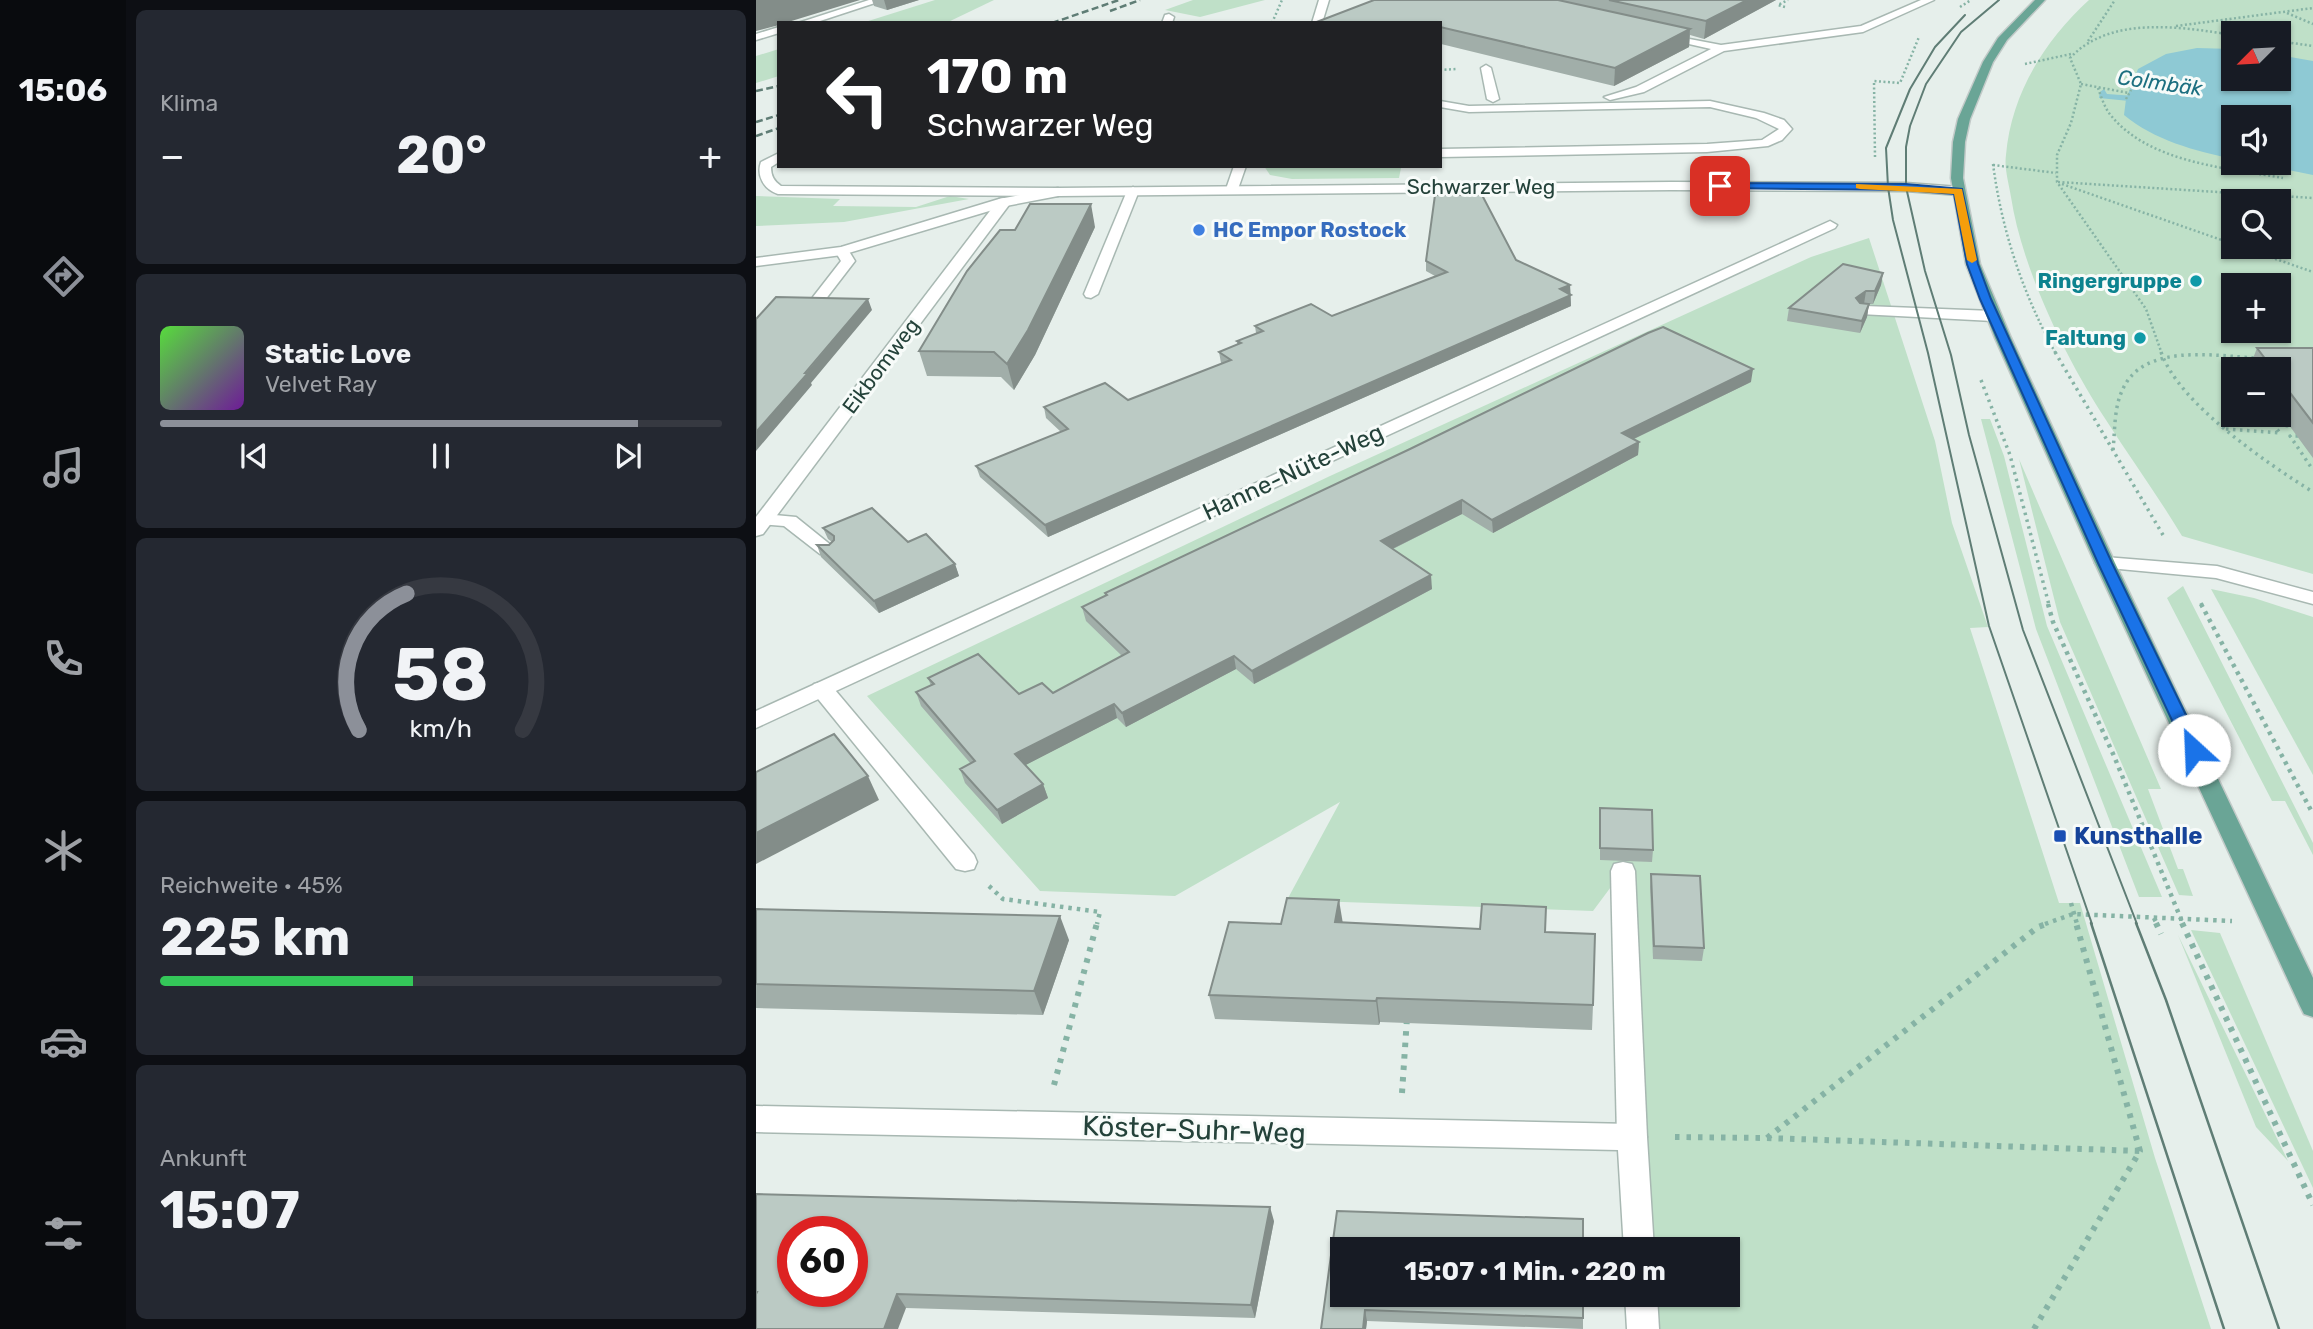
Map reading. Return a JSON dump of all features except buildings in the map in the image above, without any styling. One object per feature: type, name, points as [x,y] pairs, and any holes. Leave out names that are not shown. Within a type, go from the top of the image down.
[{"type":"main road","points":[[2040,0],[2003,38],[1964,119],[1958,154],[1959,191],[1973,264],[1993,316],[2105,563],[2313,1006]]},
{"type":"street","points":[[810,21],[879,0]]},
{"type":"street","points":[[1318,21],[1324,0]]},
{"type":"street","points":[[1442,102],[1620,96],[1640,90],[1721,48],[1861,29],[1929,0]]},
{"type":"street","points":[[756,37],[777,31]]},
{"type":"street","points":[[1655,33],[1721,48]]},
{"type":"street","points":[[1486,68],[1493,99]]},
{"type":"street","points":[[1442,102],[1469,109],[1710,104],[1760,115],[1780,123],[1786,129],[1778,137],[1764,143],[1707,148],[1442,153]]},
{"type":"street","points":[[777,158],[765,165],[764,175],[768,183],[778,190],[1058,192]]},
{"type":"street","points":[[1232,189],[1239,168]]},
{"type":"street","name":"Schwarzer Weg","points":[[756,262],[842,251],[1004,202],[1058,192],[1820,186],[1959,191]]},
{"type":"street","points":[[1091,294],[1133,191]]},
{"type":"street","name":"Eikbomweg","points":[[760,525],[1004,202]]},
{"type":"street","name":"Hanne-Nüte-Weg","points":[[756,720],[1830,225]]},
{"type":"street","points":[[820,297],[848,261],[842,251]]},
{"type":"street","points":[[1865,312],[1993,316]]},
{"type":"street","points":[[760,525],[789,521],[827,550]]},
{"type":"street","points":[[2105,563],[2217,572],[2313,598]]},
{"type":"street","points":[[822,689],[965,862]]},
{"type":"street","points":[[1623,871],[1638,1237]]},
{"type":"street","name":"Köster-Suhr-Weg","points":[[756,1119],[1044,1124],[1398,1136],[1632,1137]]},
{"type":"street","points":[[1642,1307],[1643,1329]]},
{"type":"path","points":[[1273,21],[1282,0]]},
{"type":"path","points":[[1960,7],[1971,0]]},
{"type":"path","points":[[2088,42],[2115,0]]},
{"type":"path","points":[[2025,64],[2071,54],[2088,42],[2119,33],[2313,8]]},
{"type":"path","points":[[2286,13],[2313,24]]},
{"type":"path","points":[[2168,27],[2221,34]]},
{"type":"path","points":[[1875,158],[1874,81],[1900,83],[1918,37]]},
{"type":"path","points":[[2291,43],[2313,46]]},
{"type":"path","points":[[2020,72],[2032,53]]},
{"type":"path","points":[[2071,54],[2070,58],[2081,84],[2071,123],[2057,155],[2057,182],[2106,257],[2146,309],[2165,356],[2167,370],[2185,392],[2261,459],[2313,492]]},
{"type":"path","points":[[2081,84],[2130,91],[2126,99]]},
{"type":"path","points":[[2098,88],[2105,110],[2122,128],[2151,146],[2198,160],[2283,177]]},
{"type":"path","points":[[1994,154],[1993,165],[2010,247],[2022,283],[2113,452],[2235,663],[2313,814]]},
{"type":"path","points":[[1993,165],[2056,173]]},
{"type":"path","points":[[2057,182],[2313,198]]},
{"type":"path","points":[[2057,182],[2221,240]]},
{"type":"path","points":[[2275,259],[2313,274]]},
{"type":"path","points":[[2113,452],[2122,388],[2146,364],[2165,356],[2221,357]]},
{"type":"path","points":[[2225,429],[2280,433],[2276,427]]},
{"type":"path","points":[[2298,436],[2290,436],[2313,470]]},
{"type":"path","points":[[2010,455],[2053,622],[2114,756],[2180,919],[2240,1043],[2313,1205]]},
{"type":"path","points":[[965,862],[1003,899],[1100,912],[1044,1124]]},
{"type":"path","points":[[2034,1329],[2140,1151],[2071,903]]},
{"type":"path","points":[[1767,1138],[2038,927],[2073,914],[2275,923]]},
{"type":"path","points":[[2154,918],[2161,934]]},
{"type":"path","points":[[1398,1136],[1408,1011]]},
{"type":"path","points":[[1632,1137],[1767,1138],[2140,1151]]},
{"type":"green space","points":[[935,0],[994,0],[950,21],[868,21]]},
{"type":"green space","points":[[1193,0],[1265,0],[1200,17],[1165,10]]},
{"type":"green space","points":[[2089,0],[2313,0],[2313,574],[2182,536],[2115,435],[2061,342],[2025,254],[2007,176],[2006,160],[2009,132],[2023,90],[2058,33]]},
{"type":"green space","points":[[777,50],[777,77],[756,83],[756,56]]},
{"type":"green space","points":[[1265,168],[1401,168],[1399,178],[1292,179],[1270,175]]},
{"type":"green space","points":[[756,196],[840,199],[833,206],[916,207],[950,196],[969,199],[844,222],[756,226]]},
{"type":"green space","points":[[1869,238],[1935,441],[1952,523],[1988,627],[1970,628],[2059,903],[2080,903],[2155,1158],[2211,1329],[1643,1329],[1642,1307],[1740,1307],[1740,1237],[1638,1237],[1622,872],[1593,911],[1287,900],[1340,802],[1175,896],[1040,891],[867,696],[1330,476],[1811,257]]},
{"type":"green space","points":[[1981,419],[1990,419],[2004,456],[2047,626],[2162,897],[2139,897],[2036,629]]},
{"type":"green space","points":[[2019,459],[2161,789],[2148,789],[2178,869],[2183,869],[2193,896],[2179,895],[2060,622]]},
{"type":"green space","points":[[2183,586],[2313,843],[2313,855],[2285,801],[2272,801],[2167,598]]},
{"type":"green space","points":[[2211,589],[2254,598],[2313,617],[2313,775]]},
{"type":"green space","points":[[2191,930],[2220,933],[2313,1151],[2313,1188]]},
{"type":"green space","points":[[2178,935],[2288,1161],[2256,1127]]},
{"type":"water","points":[[2197,48],[2221,49],[2221,91],[2291,91],[2291,57],[2313,61],[2313,175],[2291,171],[2291,105],[2221,105],[2221,156],[2162,138],[2124,115],[2126,99],[2138,69],[2166,54]]},
{"type":"waterway","name":"Colmbäk","points":[[2104,92],[2102,96],[2149,100]]},
{"type":"tram line","points":[[1999,0],[1961,32],[1926,84],[1910,126],[1906,147],[1906,187],[1925,271],[1951,355],[1969,435],[2023,630],[2137,924]]},
{"type":"tram line","points":[[1965,15],[1935,47],[1910,89],[1886,148],[1888,187],[1893,220],[1928,353],[1989,626],[2092,924]]},
{"type":"tram line","points":[[2091,923],[2224,1329]]},
{"type":"tram line","points":[[2136,923],[2166,1000],[2279,1329]]},
{"type":"railway","points":[[1058,21],[1119,0]]},
{"type":"railway","points":[[1110,11],[1140,0]]},
{"type":"railway","points":[[756,91],[777,86]]},
{"type":"railway","points":[[756,122],[777,116]]},
{"type":"railway","points":[[756,136],[777,129]]},
{"type":"slow traffic","points":[[1860,186],[1959,191],[1972,260]]},
{"type":"place","name":"HC Empor Rostock","points":[[1199,230]]},
{"type":"place","name":"Ringergruppe","points":[[2196,281]]},
{"type":"place","name":"Faltung","points":[[2140,338]]},
{"type":"place","name":"Kunsthalle","points":[[2060,836]]},
{"type":"route","points":[[1720,186],[1906,187],[1959,191],[1973,264],[1985,299],[2026,384],[2105,563],[2194,750]]}]
